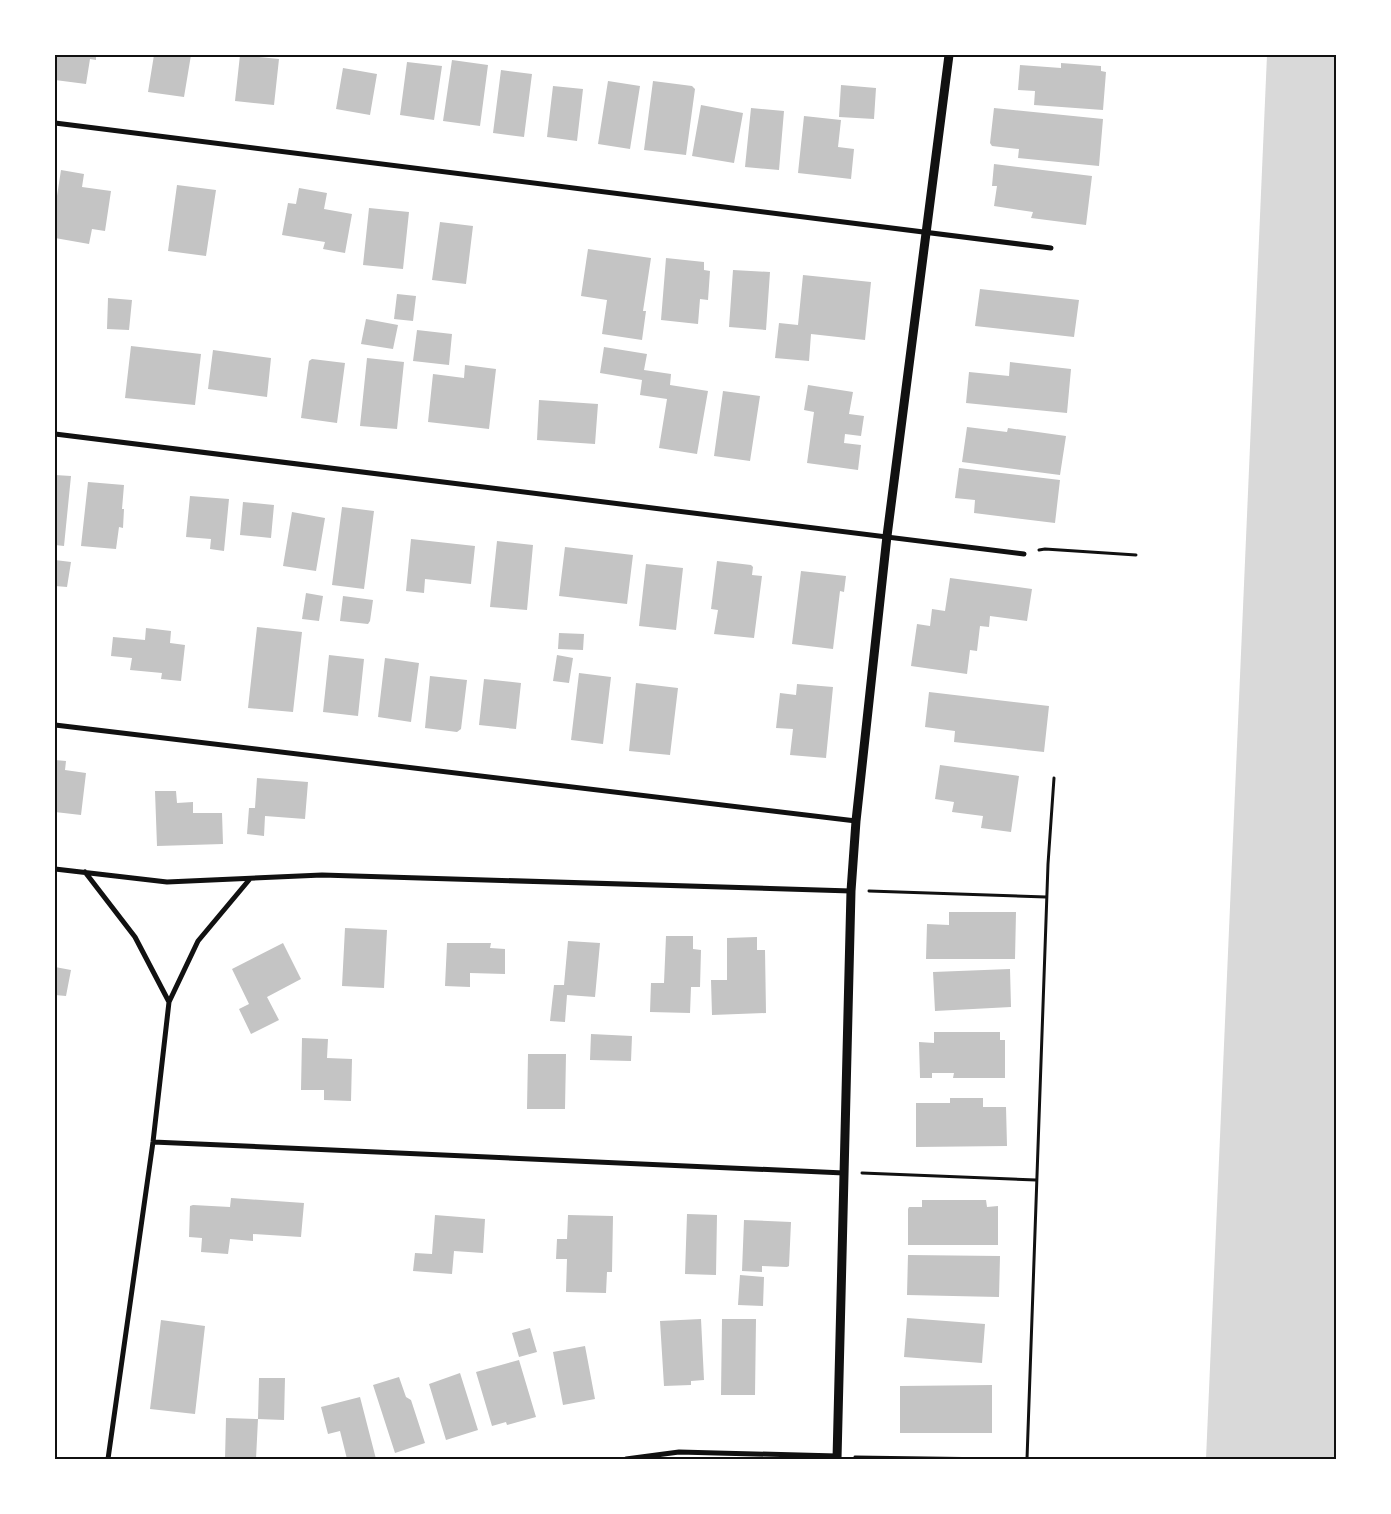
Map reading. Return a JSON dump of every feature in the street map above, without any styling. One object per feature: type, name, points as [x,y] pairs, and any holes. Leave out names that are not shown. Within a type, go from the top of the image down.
[{"type":"street","points":[[626,1459],[679,1452],[837,1457],[851,891],[856,821],[887,536],[949,55]]},
{"type":"street","points":[[55,124],[1051,248]]},
{"type":"street","points":[[55,434],[1024,554]]},
{"type":"street","points":[[55,725],[856,821]]},
{"type":"street","points":[[55,869],[168,882],[248,880],[322,875],[851,891]]},
{"type":"street","points":[[85,872],[135,937],[169,1002]]},
{"type":"street","points":[[108,1459],[153,1142],[169,1002],[198,941],[248,880]]},
{"type":"street","points":[[153,1142],[844,1173]]},
{"type":"path","points":[[1024,554],[1045,549],[1136,555]]},
{"type":"path","points":[[1027,1459],[1046,897],[1054,778]]},
{"type":"path","points":[[851,891],[1046,897]]},
{"type":"path","points":[[844,1173],[1036,1180]]},
{"type":"path","points":[[837,1457],[998,1459]]},
{"type":"shaded area","points":[[1267,55],[1336,55],[1336,1459],[1206,1459]]},
{"type":"building","points":[[55,55],[96,55],[96,60],[90,59],[86,84],[55,80]]},
{"type":"building","points":[[154,55],[191,55],[184,97],[148,92]]},
{"type":"building","points":[[240,55],[279,59],[274,105],[235,101]]},
{"type":"building","points":[[452,60],[488,65],[480,126],[443,121]]},
{"type":"building","points":[[407,62],[442,66],[434,120],[400,115]]},
{"type":"building","points":[[1061,63],[1101,66],[1101,71],[1106,72],[1103,110],[1034,105],[1035,91],[1018,90],[1020,65],[1061,68]]},
{"type":"building","points":[[343,68],[377,74],[370,115],[336,109]]},
{"type":"building","points":[[501,70],[532,74],[524,137],[493,133]]},
{"type":"building","points":[[608,81],[640,86],[630,149],[598,144]]},
{"type":"building","points":[[653,81],[692,86],[695,89],[686,155],[644,150]]},
{"type":"building","points":[[841,85],[876,88],[874,119],[839,117]]},
{"type":"building","points":[[553,86],[583,89],[577,141],[547,137]]},
{"type":"building","points":[[701,105],[743,113],[734,163],[692,156]]},
{"type":"building","points":[[751,108],[784,111],[779,170],[745,167]]},
{"type":"building","points":[[994,108],[1103,119],[1099,166],[1018,158],[1019,149],[992,146],[990,143]]},
{"type":"building","points":[[804,116],[841,120],[838,147],[854,149],[851,179],[798,173]]},
{"type":"building","points":[[994,164],[1092,176],[1086,225],[1031,218],[1033,212],[994,206],[997,186],[992,186]]},
{"type":"building","points":[[61,170],[84,174],[82,187],[111,191],[105,231],[92,229],[89,244],[55,238],[55,209]]},
{"type":"building","points":[[177,185],[216,190],[206,256],[168,251]]},
{"type":"building","points":[[299,188],[327,193],[324,209],[352,214],[345,253],[323,249],[325,242],[282,235],[288,203],[296,204]]},
{"type":"building","points":[[369,208],[409,212],[403,269],[363,265]]},
{"type":"building","points":[[440,222],[473,226],[466,284],[432,280]]},
{"type":"building","points":[[588,249],[651,258],[643,311],[646,311],[642,340],[602,334],[607,300],[581,296]]},
{"type":"building","points":[[666,258],[704,262],[704,270],[710,271],[708,300],[700,299],[698,324],[661,320]]},
{"type":"building","points":[[733,270],[770,272],[766,330],[729,327]]},
{"type":"building","points":[[803,275],[871,282],[865,340],[811,334],[809,361],[775,358],[779,323],[798,325]]},
{"type":"building","points":[[980,289],[1079,300],[1074,337],[975,326]]},
{"type":"building","points":[[397,294],[416,296],[413,321],[394,319]]},
{"type":"building","points":[[108,298],[132,300],[129,330],[107,329]]},
{"type":"building","points":[[366,319],[398,325],[393,349],[361,344]]},
{"type":"building","points":[[417,330],[452,334],[449,365],[413,361]]},
{"type":"building","points":[[131,346],[201,354],[195,405],[125,398]]},
{"type":"building","points":[[604,347],[647,354],[644,370],[671,374],[670,385],[708,391],[697,454],[659,448],[667,399],[640,395],[642,380],[600,373]]},
{"type":"building","points":[[213,350],[271,358],[267,397],[208,389]]},
{"type":"building","points":[[367,358],[404,362],[397,429],[360,426]]},
{"type":"building","points":[[312,359],[345,363],[337,423],[301,418],[309,361]]},
{"type":"building","points":[[1010,362],[1071,369],[1067,413],[966,403],[969,372],[1009,376]]},
{"type":"building","points":[[465,365],[496,369],[489,429],[428,422],[433,374],[464,378]]},
{"type":"building","points":[[808,385],[853,392],[849,414],[864,416],[861,436],[845,434],[844,443],[861,445],[858,470],[807,463],[814,412],[804,410]]},
{"type":"building","points":[[723,391],[760,396],[750,461],[714,456]]},
{"type":"building","points":[[539,400],[598,404],[595,444],[537,440]]},
{"type":"building","points":[[967,427],[1007,432],[1008,428],[1066,436],[1060,475],[962,462]]},
{"type":"building","points":[[959,468],[1060,480],[1055,523],[974,513],[975,500],[955,498]]},
{"type":"building","points":[[55,475],[71,476],[64,546],[55,545]]},
{"type":"building","points":[[88,482],[124,485],[123,528],[119,527],[116,549],[81,546]]},
{"type":"building","points":[[190,496],[229,499],[224,551],[210,549],[211,539],[186,537]]},
{"type":"building","points":[[243,502],[274,505],[271,538],[240,535]]},
{"type":"building","points":[[342,507],[374,511],[364,589],[332,585]]},
{"type":"building","points":[[292,512],[325,518],[316,571],[283,566]]},
{"type":"building","points":[[411,539],[475,546],[471,584],[425,579],[424,593],[406,591]]},
{"type":"building","points":[[497,541],[533,545],[527,610],[490,607]]},
{"type":"building","points":[[565,547],[633,555],[627,604],[559,596]]},
{"type":"building","points":[[55,560],[71,562],[67,587],[55,586]]},
{"type":"building","points":[[717,561],[751,565],[753,567],[752,575],[762,576],[754,638],[714,634],[718,610],[711,609]]},
{"type":"building","points":[[646,564],[683,568],[676,630],[639,626]]},
{"type":"building","points":[[801,571],[846,576],[844,592],[840,591],[833,649],[792,644]]},
{"type":"building","points":[[950,578],[1032,589],[1027,621],[990,616],[989,627],[980,626],[977,651],[970,650],[967,674],[911,666],[917,624],[930,626],[932,609],[945,611]]},
{"type":"building","points":[[306,593],[323,596],[319,621],[302,619]]},
{"type":"building","points":[[343,596],[373,600],[368,624],[340,621]]},
{"type":"building","points":[[257,627],[302,632],[293,712],[248,708]]},
{"type":"building","points":[[146,628],[171,631],[170,643],[185,645],[181,681],[161,679],[162,673],[130,670],[132,658],[111,656],[113,637],[145,640]]},
{"type":"building","points":[[559,633],[584,634],[583,650],[558,649]]},
{"type":"building","points":[[329,655],[364,659],[358,716],[323,712]]},
{"type":"building","points":[[557,655],[573,658],[569,683],[553,681]]},
{"type":"building","points":[[385,658],[419,663],[411,722],[378,717]]},
{"type":"building","points":[[579,673],[611,677],[603,744],[571,740]]},
{"type":"building","points":[[430,676],[467,680],[461,729],[457,732],[425,728]]},
{"type":"building","points":[[484,679],[521,683],[516,729],[479,725]]},
{"type":"building","points":[[636,683],[678,688],[670,755],[629,751]]},
{"type":"building","points":[[797,684],[833,687],[826,758],[790,755],[793,729],[776,728],[780,693],[796,695]]},
{"type":"building","points":[[929,692],[1049,706],[1044,752],[954,742],[955,731],[925,727]]},
{"type":"building","points":[[55,760],[66,761],[65,770],[86,773],[81,815],[55,812]]},
{"type":"building","points":[[940,765],[1019,776],[1011,832],[981,828],[983,816],[952,812],[954,802],[935,799]]},
{"type":"building","points":[[257,778],[308,782],[305,819],[265,816],[264,836],[247,834],[249,808],[255,808]]},
{"type":"building","points":[[155,791],[176,791],[177,803],[193,802],[193,813],[222,813],[223,844],[157,846]]},
{"type":"building","points":[[949,912],[1016,912],[1015,959],[926,959],[927,924],[949,925]]},
{"type":"building","points":[[345,928],[387,930],[384,988],[342,986]]},
{"type":"building","points":[[666,936],[693,936],[693,949],[701,950],[700,987],[691,987],[690,1013],[650,1012],[651,983],[664,983]]},
{"type":"building","points":[[757,937],[757,950],[765,950],[766,1013],[712,1015],[711,980],[727,980],[727,938]]},
{"type":"building","points":[[568,941],[600,943],[595,997],[567,995],[565,1022],[550,1021],[554,985],[564,985]]},
{"type":"building","points":[[283,943],[301,979],[267,997],[279,1020],[251,1034],[239,1009],[249,1004],[232,969]]},
{"type":"building","points":[[447,943],[491,943],[490,948],[505,949],[505,974],[470,973],[470,987],[445,986]]},
{"type":"building","points":[[55,967],[71,970],[66,996],[55,995]]},
{"type":"building","points":[[1010,969],[1011,1007],[935,1011],[933,972]]},
{"type":"building","points":[[934,1032],[1000,1032],[1000,1040],[1005,1040],[1005,1078],[953,1078],[954,1073],[932,1073],[932,1078],[920,1078],[919,1042],[934,1043]]},
{"type":"building","points":[[591,1034],[632,1036],[631,1061],[590,1060]]},
{"type":"building","points":[[302,1038],[328,1039],[327,1058],[352,1059],[351,1101],[324,1100],[324,1090],[301,1090]]},
{"type":"building","points":[[528,1054],[566,1054],[565,1109],[527,1109]]},
{"type":"building","points":[[950,1098],[983,1098],[983,1107],[1006,1107],[1007,1146],[916,1147],[916,1103],[950,1103]]},
{"type":"building","points":[[231,1198],[304,1203],[301,1237],[253,1234],[253,1241],[230,1239],[228,1254],[201,1252],[202,1238],[189,1237],[190,1206],[230,1207]]},
{"type":"building","points":[[922,1200],[986,1200],[987,1207],[998,1206],[998,1245],[908,1245],[908,1209],[909,1207],[922,1207]]},
{"type":"building","points":[[687,1214],[717,1215],[716,1275],[685,1274]]},
{"type":"building","points":[[435,1215],[485,1219],[483,1253],[454,1251],[452,1274],[413,1271],[415,1253],[432,1254]]},
{"type":"building","points":[[568,1215],[613,1216],[612,1272],[607,1272],[606,1293],[566,1292],[567,1259],[556,1259],[557,1239],[567,1239]]},
{"type":"building","points":[[744,1220],[791,1222],[789,1266],[762,1266],[762,1272],[742,1271]]},
{"type":"building","points":[[908,1255],[1000,1256],[999,1297],[907,1295]]},
{"type":"building","points":[[740,1275],[764,1277],[763,1306],[738,1305]]},
{"type":"building","points":[[907,1318],[985,1324],[982,1363],[904,1357]]},
{"type":"building","points":[[701,1319],[704,1380],[691,1381],[691,1385],[664,1386],[660,1321]]},
{"type":"building","points":[[722,1319],[756,1319],[755,1395],[721,1395]]},
{"type":"building","points":[[161,1320],[205,1326],[195,1414],[150,1409]]},
{"type":"building","points":[[530,1328],[537,1352],[519,1357],[512,1333]]},
{"type":"building","points":[[585,1346],[595,1399],[563,1405],[553,1352]]},
{"type":"building","points":[[519,1360],[536,1417],[507,1425],[506,1422],[492,1426],[476,1372]]},
{"type":"building","points":[[460,1373],[478,1430],[446,1440],[429,1384]]},
{"type":"building","points":[[399,1377],[406,1397],[411,1400],[425,1443],[395,1453],[373,1385]]},
{"type":"building","points":[[259,1378],[285,1378],[284,1420],[258,1419]]},
{"type":"building","points":[[992,1385],[992,1433],[900,1433],[900,1386]]},
{"type":"building","points":[[360,1397],[376,1459],[347,1459],[340,1431],[328,1434],[321,1407]]},
{"type":"building","points":[[226,1418],[258,1419],[256,1459],[225,1459]]}]
